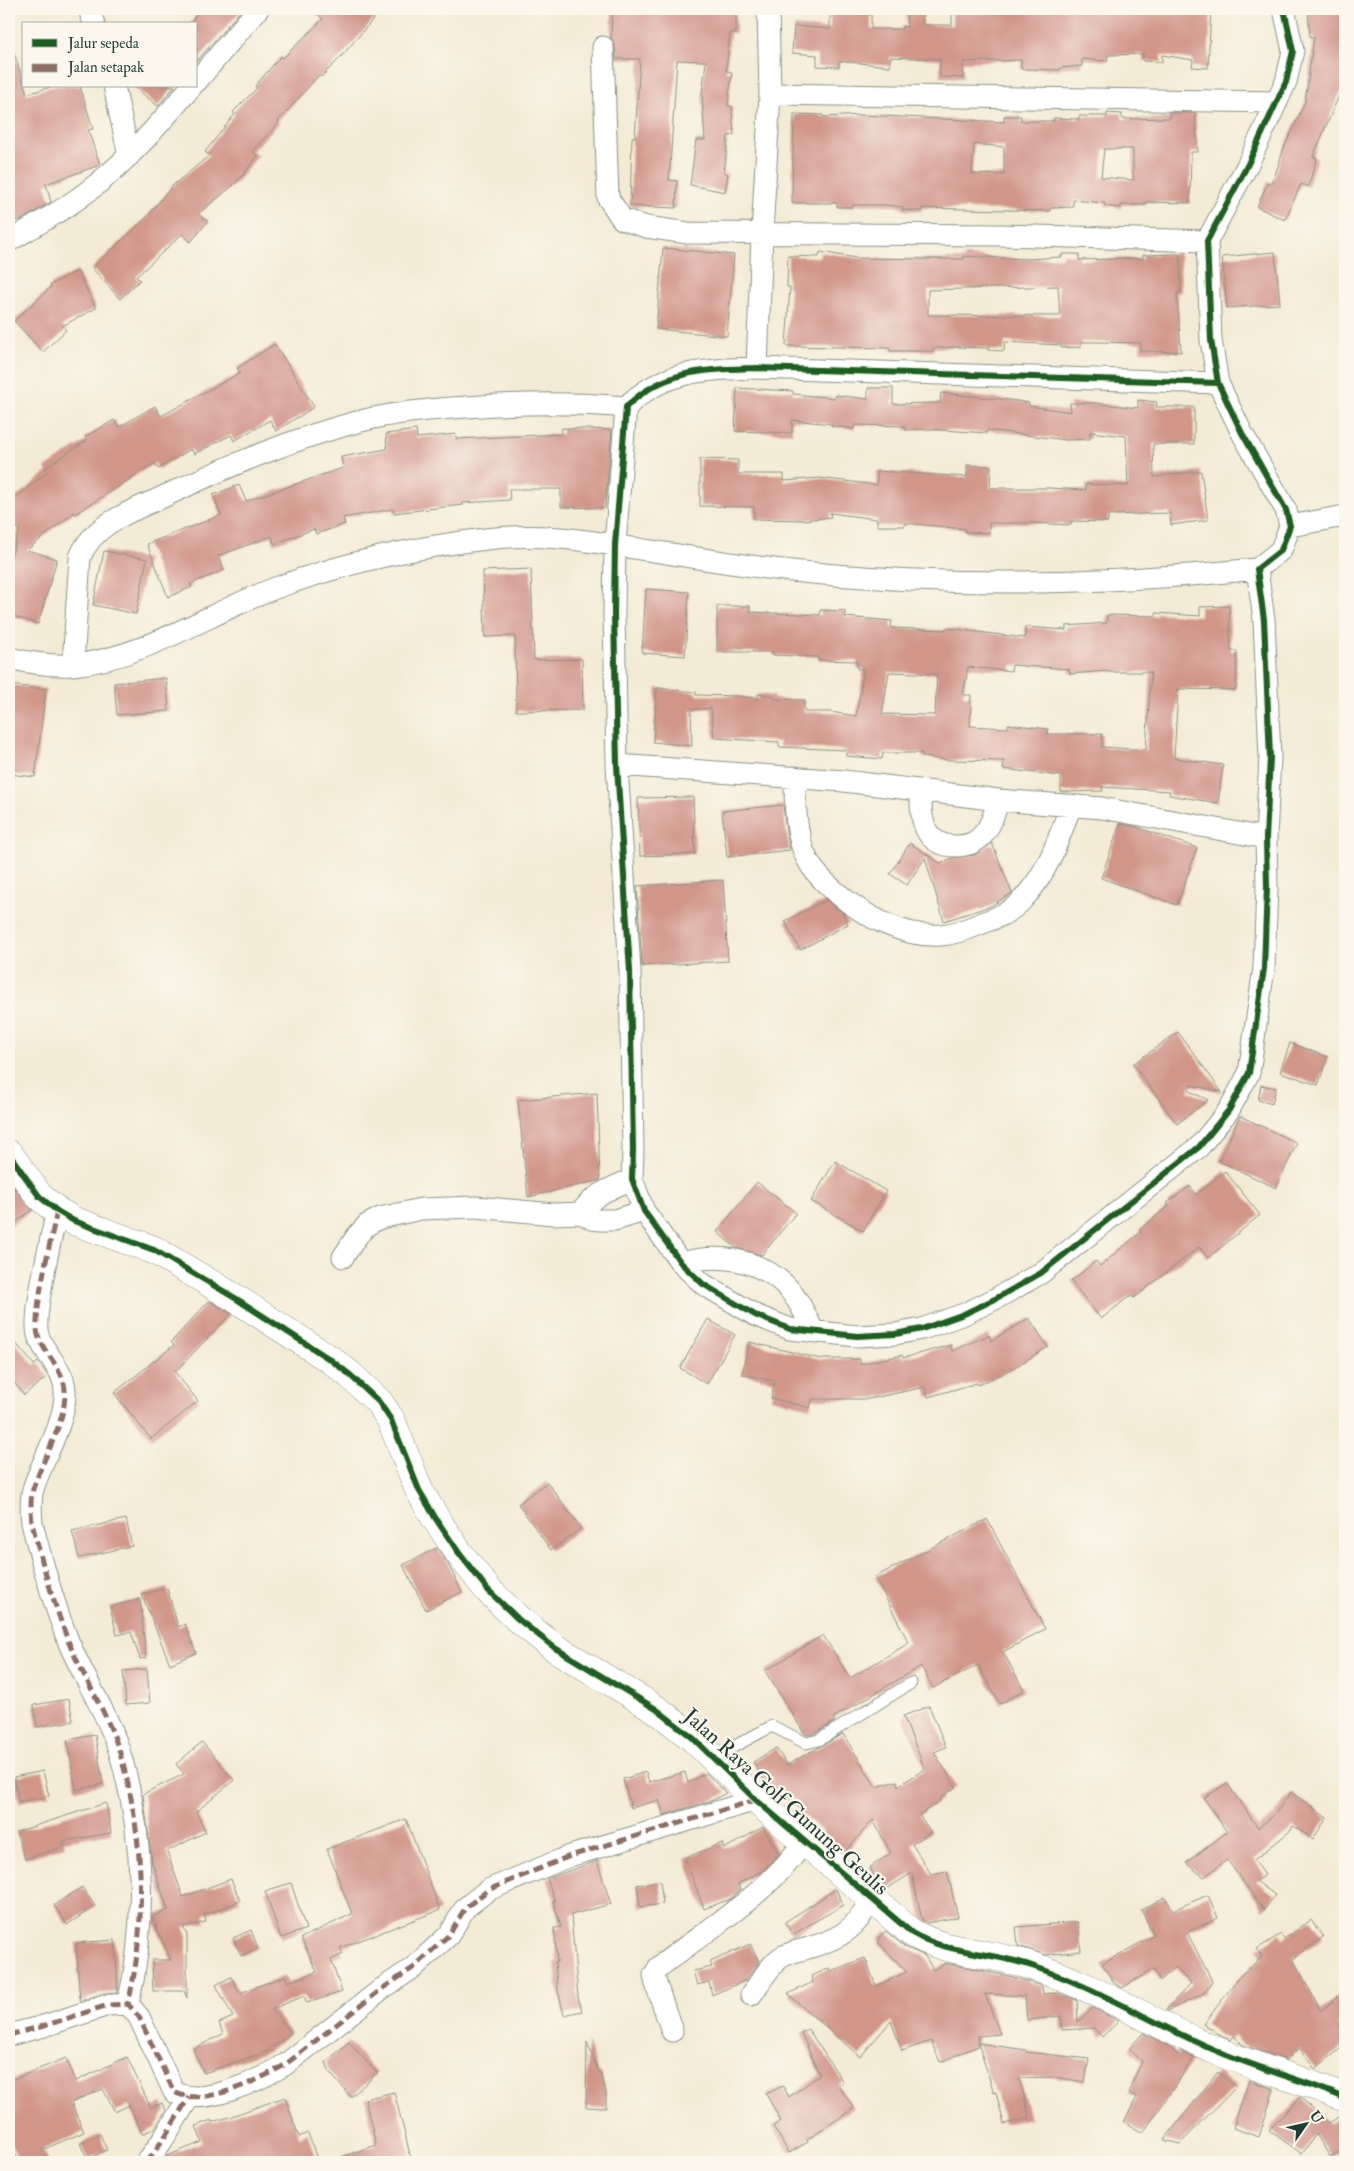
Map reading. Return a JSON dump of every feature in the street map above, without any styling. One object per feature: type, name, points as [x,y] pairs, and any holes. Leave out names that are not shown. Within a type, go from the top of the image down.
[{"type":"main road","name":"Jalan Raya Golf Gunung Geulis","points":[[9,1154],[39,1196],[57,1211],[74,1221],[154,1250],[235,1298],[331,1360],[349,1374],[379,1402],[391,1420],[419,1490],[459,1553],[488,1590],[518,1619],[555,1648],[656,1709],[693,1738],[756,1800],[804,1840],[870,1900],[912,1934],[942,1946],[1030,1965],[1100,1995],[1218,2052],[1345,2098]]},
{"type":"street","points":[[89,9],[93,22]]},
{"type":"street","points":[[198,80],[258,9]]},
{"type":"street","points":[[757,368],[770,94],[768,9]]},
{"type":"street","points":[[9,658],[39,664],[73,665],[115,656],[156,641],[278,587],[350,563],[403,550],[525,535],[569,538],[767,568],[883,579],[1011,582],[1117,580],[1257,569],[1281,550],[1290,526],[1286,510],[1242,433],[1218,383],[1211,340],[1207,241],[1247,166],[1286,82],[1293,51],[1284,9]]},
{"type":"street","points":[[603,47],[608,198],[622,219],[646,227],[688,233],[1010,235],[1207,241]]},
{"type":"street","points":[[114,88],[129,156]]},
{"type":"street","points":[[9,241],[63,209],[96,186],[148,137],[190,88]]},
{"type":"street","points":[[770,94],[1276,102]]},
{"type":"street","points":[[1218,383],[757,368],[704,370],[686,373],[646,389],[626,407],[615,545],[617,765],[630,971],[632,1179],[644,1212],[681,1263],[702,1284],[755,1315],[790,1329],[857,1336],[895,1334],[928,1328],[964,1314],[1041,1273],[1199,1147],[1229,1110],[1249,1074],[1264,968],[1267,887],[1266,838],[1270,757],[1264,620],[1257,569]]},
{"type":"street","points":[[73,665],[80,557],[85,544],[96,531],[117,518],[182,487],[291,442],[367,420],[433,409],[502,404],[548,402],[626,407]]},
{"type":"street","points":[[1290,526],[1345,516]]},
{"type":"street","points":[[617,765],[844,781],[999,800],[1102,808],[1266,838]]},
{"type":"street","points":[[795,777],[798,832],[808,860],[822,880],[849,903],[887,925],[915,933],[941,935],[973,927],[1004,915],[1023,900],[1042,875],[1056,846],[1071,805]]},
{"type":"street","points":[[921,791],[920,813],[925,828],[933,839],[946,846],[973,844],[986,832],[999,800]]},
{"type":"street","points":[[581,1213],[592,1199],[632,1179]]},
{"type":"street","points":[[343,1257],[367,1225],[380,1218],[421,1209],[476,1207],[554,1214],[581,1213],[592,1219],[615,1220],[644,1212]]},
{"type":"street","points":[[57,1211],[36,1322],[42,1344],[64,1378],[66,1394],[63,1410],[33,1490],[31,1504],[32,1523],[69,1642],[121,1756],[130,1797],[140,1868],[142,1919],[135,1973],[128,2004]]},
{"type":"street","points":[[681,1263],[695,1259],[728,1257],[766,1272],[786,1285],[801,1306],[813,1331]]},
{"type":"street","points":[[128,2004],[139,2017],[174,2092],[189,2097],[200,2097],[226,2091],[270,2073],[286,2064],[383,1988],[413,1968],[449,1935],[465,1908],[488,1890],[570,1856],[756,1800]]},
{"type":"street","points":[[672,2031],[654,1975],[659,1967],[773,1878],[797,1853],[804,1840]]},
{"type":"street","points":[[751,1995],[778,1959],[788,1953],[828,1942],[842,1936],[864,1912],[870,1900]]},
{"type":"street","points":[[9,2035],[44,2026],[108,2005],[128,2004]]},
{"type":"street","points":[[147,2162],[189,2097]]},
{"type":"lane","points":[[713,1758],[772,1726],[806,1742],[819,1740],[912,1683]]},
{"type":"building","points":[[200,9],[242,9],[198,60],[198,22],[191,22]]},
{"type":"building","points":[[312,9],[382,9],[340,58],[321,77],[319,75],[278,121],[279,123],[252,151],[258,156],[236,183],[198,214],[208,221],[191,242],[182,234],[136,277],[140,280],[120,299],[92,268],[146,218],[172,186],[210,155],[205,152],[235,114],[233,112],[257,88],[255,86],[281,56],[283,58],[323,19]]},
{"type":"building","points":[[612,9],[736,9],[736,33],[730,33],[726,71],[732,72],[728,106],[732,106],[734,135],[728,136],[724,173],[728,174],[725,192],[690,185],[696,140],[705,140],[702,95],[706,61],[677,60],[669,180],[677,181],[676,208],[630,206],[632,137],[635,137],[640,59],[616,59],[615,46],[611,38]]},
{"type":"building","points":[[830,9],[871,9],[871,29],[902,29],[902,26],[907,27],[906,9],[922,9],[923,25],[952,25],[952,9],[1211,9],[1208,68],[1192,67],[1193,60],[1162,55],[1162,62],[1143,61],[1143,54],[1108,55],[1107,61],[1082,59],[1082,66],[1060,68],[1060,70],[1021,69],[1021,60],[963,62],[963,78],[940,77],[940,59],[890,57],[890,66],[839,61],[839,67],[817,66],[817,55],[792,53],[794,26],[830,29]]},
{"type":"building","points":[[1308,9],[1345,9],[1345,93],[1340,93],[1313,157],[1317,158],[1308,187],[1301,184],[1285,220],[1257,207],[1268,182],[1272,184],[1284,148],[1305,102],[1314,37],[1310,37]]},
{"type":"building","points":[[12,46],[22,78],[22,88],[25,88],[27,94],[47,88],[81,88],[93,129],[88,130],[100,165],[46,184],[51,202],[21,220],[9,222],[9,47]]},
{"type":"building","points":[[136,88],[173,88],[158,106]]},
{"type":"building","points":[[1107,113],[1122,114],[1122,119],[1170,118],[1169,113],[1195,113],[1198,152],[1191,152],[1190,203],[1146,202],[1146,205],[1121,205],[1121,208],[1105,206],[1105,203],[1073,200],[1073,207],[1050,208],[1050,211],[922,208],[922,211],[902,210],[903,207],[885,205],[837,207],[837,203],[792,203],[794,114],[823,115],[823,117],[862,115],[1004,122],[1004,116],[1021,116],[1021,121],[1054,121],[1054,118],[1079,119],[1079,116],[1107,116]],"holes":[[[974,144],[1004,147],[1004,175],[972,174]],[[1104,149],[1133,149],[1133,180],[1101,177]]]},
{"type":"building","points":[[663,248],[734,255],[727,336],[656,329]]},
{"type":"building","points":[[820,252],[856,258],[931,259],[964,259],[964,256],[1027,259],[1062,257],[1062,254],[1079,254],[1079,260],[1143,259],[1143,255],[1180,254],[1181,292],[1177,293],[1181,352],[1140,351],[1141,343],[1098,342],[1081,342],[1081,347],[1061,348],[1061,345],[1005,342],[1004,351],[988,350],[988,348],[956,347],[933,348],[933,351],[890,351],[890,348],[786,346],[790,287],[787,287],[788,256],[819,257]],"holes":[[[1058,286],[1060,316],[928,315],[928,290]]]},
{"type":"building","points":[[1275,252],[1280,304],[1227,308],[1222,257]]},
{"type":"building","points":[[77,271],[96,308],[62,326],[66,330],[43,352],[14,321],[51,287],[50,285]]},
{"type":"building","points":[[275,344],[314,407],[276,431],[270,420],[234,441],[231,435],[194,454],[191,449],[158,469],[155,463],[75,514],[74,512],[27,550],[57,559],[38,624],[9,615],[9,564],[19,530],[9,517],[9,503],[47,472],[45,468],[87,440],[85,437],[114,420],[119,427],[155,406],[161,416],[240,373],[237,368]]},
{"type":"building","points":[[737,388],[793,391],[793,394],[835,398],[836,395],[868,399],[868,388],[893,388],[893,404],[940,403],[941,393],[1010,400],[1029,403],[1029,406],[1071,412],[1070,403],[1095,403],[1138,408],[1138,400],[1157,402],[1156,407],[1194,407],[1194,444],[1153,444],[1154,477],[1201,471],[1208,520],[1171,525],[1170,513],[1108,515],[1108,522],[1071,521],[1071,525],[989,523],[989,533],[965,532],[965,529],[905,523],[905,526],[877,526],[877,519],[830,513],[831,517],[804,520],[754,519],[754,507],[700,506],[700,459],[738,460],[738,474],[784,474],[784,481],[820,478],[877,485],[877,471],[967,477],[967,465],[991,466],[990,488],[1086,490],[1086,484],[1128,486],[1126,436],[1090,432],[1090,439],[1066,440],[987,430],[987,433],[929,429],[905,430],[905,426],[855,425],[854,429],[831,426],[832,424],[792,420],[792,433],[735,431]]},
{"type":"building","points":[[562,428],[612,430],[605,508],[561,507],[561,489],[509,489],[510,500],[463,503],[463,505],[394,513],[393,509],[343,518],[345,524],[316,534],[314,529],[274,544],[272,536],[218,556],[224,570],[190,584],[192,587],[168,597],[147,544],[221,515],[213,495],[239,485],[246,501],[343,468],[341,457],[387,449],[386,434],[416,430],[417,438],[456,434],[456,439],[562,434]]},
{"type":"building","points":[[104,551],[147,559],[136,614],[93,605]]},
{"type":"building","points":[[531,569],[534,660],[582,659],[583,710],[516,711],[515,636],[485,637],[483,571]]},
{"type":"building","points":[[646,589],[689,592],[685,656],[642,653]]},
{"type":"building","points":[[717,606],[750,606],[750,612],[820,615],[820,610],[845,611],[845,617],[892,621],[891,628],[945,630],[946,628],[1025,638],[1025,627],[1066,630],[1066,626],[1107,623],[1107,615],[1156,616],[1156,613],[1200,616],[1200,607],[1229,606],[1231,651],[1237,651],[1236,690],[1178,689],[1174,758],[1223,765],[1218,803],[1169,795],[1170,791],[1102,787],[1103,791],[1061,792],[1061,776],[1003,769],[1004,761],[948,760],[922,757],[922,753],[883,753],[882,759],[846,756],[846,750],[779,747],[779,742],[714,738],[711,708],[691,710],[692,746],[653,742],[657,688],[696,692],[696,695],[739,696],[758,699],[758,694],[774,696],[774,699],[804,700],[804,712],[830,712],[856,716],[864,669],[857,669],[857,661],[818,660],[818,657],[773,655],[773,652],[717,652]],"holes":[[[1012,665],[1069,669],[1070,674],[1107,671],[1151,672],[1146,750],[1102,747],[1102,734],[1047,734],[1048,729],[1008,724],[1008,728],[970,726],[971,695],[963,695],[968,667],[1011,671]],[[889,672],[937,674],[935,715],[882,714]]]},
{"type":"building","points":[[166,678],[169,711],[117,715],[114,683]]},
{"type":"building","points":[[9,685],[46,689],[35,777],[9,774]]},
{"type":"building","points":[[693,797],[695,854],[640,856],[638,798]]},
{"type":"building","points":[[783,805],[790,850],[727,857],[722,811]]},
{"type":"building","points":[[1120,824],[1136,827],[1197,848],[1177,905],[1101,878]]},
{"type":"building","points":[[910,843],[940,863],[952,858],[975,855],[992,843],[1012,893],[991,906],[944,921],[925,858],[907,885],[890,874]]},
{"type":"building","points":[[723,880],[728,961],[642,966],[637,886]]},
{"type":"building","points":[[826,900],[843,913],[848,924],[800,950],[785,921]]},
{"type":"building","points":[[1178,1032],[1222,1092],[1191,1085],[1189,1091],[1208,1100],[1177,1124],[1133,1064]]},
{"type":"building","points":[[1290,1043],[1328,1057],[1318,1085],[1280,1072]]},
{"type":"building","points":[[1261,1085],[1276,1088],[1272,1104],[1258,1100]]},
{"type":"building","points":[[597,1093],[600,1180],[528,1197],[518,1100]]},
{"type":"building","points":[[1240,1116],[1297,1143],[1276,1188],[1219,1161]]},
{"type":"building","points":[[835,1161],[886,1191],[863,1231],[811,1201]]},
{"type":"building","points":[[1225,1171],[1260,1215],[1208,1258],[1199,1247],[1134,1298],[1131,1295],[1101,1319],[1071,1281],[1096,1261],[1100,1266],[1141,1232],[1139,1230],[1169,1206],[1167,1203],[1190,1186],[1196,1195]]},
{"type":"building","points":[[9,1181],[32,1210],[9,1227]]},
{"type":"building","points":[[757,1182],[796,1213],[762,1255],[736,1248],[717,1232]]},
{"type":"building","points":[[209,1301],[231,1314],[175,1372],[198,1401],[151,1439],[114,1393],[174,1345],[171,1342]]},
{"type":"building","points":[[1029,1318],[1048,1347],[1010,1370],[978,1385],[977,1383],[928,1397],[925,1387],[869,1399],[812,1399],[810,1408],[771,1398],[775,1381],[742,1374],[749,1342],[821,1359],[860,1359],[860,1364],[902,1355],[903,1358],[951,1345],[952,1351],[989,1335],[991,1341]]},
{"type":"building","points":[[708,1319],[735,1335],[707,1384],[680,1368]]},
{"type":"building","points":[[9,1335],[34,1365],[38,1362],[48,1376],[24,1395],[9,1376]]},
{"type":"building","points":[[547,1482],[581,1528],[551,1550],[518,1504]]},
{"type":"building","points":[[126,1519],[132,1546],[79,1558],[72,1531]]},
{"type":"building","points":[[987,1519],[1045,1629],[1003,1652],[1024,1690],[1000,1704],[978,1665],[933,1688],[921,1666],[833,1718],[835,1721],[816,1733],[807,1735],[804,1733],[765,1671],[823,1635],[850,1678],[909,1643],[875,1577]]},
{"type":"building","points":[[437,1548],[448,1564],[462,1592],[426,1610],[403,1565]]},
{"type":"building","points":[[167,1588],[178,1627],[185,1624],[196,1653],[170,1664],[142,1595]]},
{"type":"building","points":[[140,1599],[146,1658],[140,1659],[131,1632],[117,1635],[110,1607]]},
{"type":"building","points":[[147,1669],[150,1703],[126,1705],[123,1671]]},
{"type":"building","points":[[69,1699],[73,1721],[37,1727],[34,1705]]},
{"type":"building","points":[[929,1706],[946,1747],[934,1752],[956,1787],[940,1798],[942,1800],[919,1815],[931,1832],[912,1844],[931,1874],[947,1871],[958,1917],[927,1923],[922,1920],[912,1873],[885,1890],[869,1868],[891,1853],[873,1820],[845,1852],[804,1815],[791,1797],[787,1800],[783,1796],[779,1799],[772,1793],[753,1762],[776,1748],[787,1765],[843,1734],[876,1787],[897,1781],[898,1786],[925,1769],[903,1716]]},
{"type":"building","points":[[95,1735],[103,1784],[76,1790],[67,1740]]},
{"type":"building","points":[[202,1742],[234,1780],[196,1812],[206,1832],[167,1851],[183,1897],[231,1879],[240,1901],[204,1915],[206,1922],[183,1927],[187,1935],[187,1998],[184,1991],[153,1991],[152,1960],[171,1960],[152,1917],[168,1910],[152,1862],[143,1794],[184,1774],[176,1764]]},
{"type":"building","points":[[43,1771],[49,1796],[19,1802],[14,1777]]},
{"type":"building","points":[[646,1772],[649,1782],[685,1772],[688,1783],[706,1773],[726,1793],[713,1800],[664,1815],[659,1800],[631,1808],[623,1779]]},
{"type":"building","points":[[1227,1783],[1258,1828],[1275,1814],[1291,1792],[1327,1818],[1313,1839],[1293,1826],[1289,1832],[1254,1860],[1265,1875],[1256,1881],[1275,1895],[1264,1910],[1227,1860],[1204,1877],[1186,1863],[1227,1832],[1204,1798]]},
{"type":"building","points":[[106,1803],[111,1833],[64,1841],[65,1846],[25,1859],[16,1832]]},
{"type":"building","points":[[406,1819],[440,1910],[340,1948],[343,1954],[331,1960],[342,1992],[307,2003],[304,1996],[272,2009],[291,2033],[268,2051],[204,2073],[193,2049],[223,2034],[219,2023],[233,2017],[216,1985],[231,1977],[240,1993],[285,1976],[288,1982],[317,1972],[301,1938],[352,1914],[327,1849]]},
{"type":"building","points":[[763,1827],[779,1854],[763,1870],[738,1884],[740,1890],[730,1899],[704,1909],[685,1858],[722,1843],[724,1849]]},
{"type":"building","points":[[597,1861],[611,1904],[571,1915],[578,1997],[582,2011],[564,2015],[557,1987],[555,1962],[557,1962],[554,1928],[561,1927],[553,1901],[555,1901],[547,1879]]},
{"type":"building","points":[[660,1881],[663,1904],[640,1907],[637,1885]]},
{"type":"building","points":[[291,1883],[306,1929],[281,1938],[265,1891]]},
{"type":"building","points":[[82,1887],[95,1906],[67,1925],[54,1905]]},
{"type":"building","points":[[836,1889],[843,1905],[792,1935],[785,1922]]},
{"type":"building","points":[[1208,1895],[1218,1918],[1187,1932],[1212,1981],[1204,1993],[1168,2011],[1166,2010],[1191,1983],[1175,1967],[1160,1981],[1154,1969],[1122,1988],[1114,1983],[1102,1964],[1154,1935],[1141,1910],[1165,1897],[1173,1910]]},
{"type":"building","points":[[1311,1920],[1323,1937],[1293,1959],[1321,2011],[1345,1990],[1345,2018],[1338,2025],[1345,2033],[1345,2045],[1315,2069],[1299,2048],[1286,2060],[1243,2045],[1234,2036],[1231,2040],[1223,2037],[1204,2024],[1239,1977],[1262,1957],[1257,1949],[1281,1934],[1284,1939]]},
{"type":"building","points":[[1078,1922],[1081,1951],[1046,1955],[1018,1946],[1016,1927]]},
{"type":"building","points":[[251,1930],[258,1948],[241,1956],[233,1938]]},
{"type":"building","points":[[886,1931],[905,1947],[925,1956],[933,1970],[946,1963],[1013,1977],[1042,1986],[1043,1994],[1058,1993],[1077,2000],[1078,2022],[1093,2008],[1119,2021],[1102,2037],[1094,2028],[1062,2030],[1061,2016],[1027,2020],[1025,1996],[985,1994],[1000,2034],[978,2036],[978,2046],[940,2062],[931,2041],[902,2051],[891,2021],[860,2057],[788,1994],[813,1982],[811,1976],[830,1968],[831,1971],[865,1958],[876,1986],[907,1972],[879,1943],[879,1937]]},
{"type":"building","points":[[115,1940],[118,1992],[104,1993],[80,2001],[76,1943]]},
{"type":"building","points":[[750,1944],[759,1962],[746,1980],[712,1995],[709,1982],[697,1985],[693,1971],[712,1967],[710,1962]]},
{"type":"building","points":[[808,2029],[843,2082],[838,2085],[854,2108],[807,2140],[808,2142],[789,2153],[773,2126],[781,2121],[766,2094],[783,2086],[789,2097],[820,2075],[801,2033]]},
{"type":"building","points":[[1143,2033],[1169,2046],[1178,2055],[1180,2051],[1194,2058],[1143,2133],[1124,2122],[1137,2097],[1128,2093],[1142,2061],[1129,2049]]},
{"type":"building","points":[[349,2042],[377,2073],[351,2097],[330,2073],[326,2062]]},
{"type":"building","points":[[587,2042],[599,2073],[601,2073],[606,2093],[606,2108],[586,2107]]},
{"type":"building","points":[[978,2043],[1026,2050],[1026,2052],[1089,2059],[1085,2082],[1054,2077],[1019,2078],[1030,2118],[1004,2124],[996,2092],[994,2093]]},
{"type":"building","points":[[127,2057],[151,2108],[162,2103],[166,2110],[155,2128],[142,2134],[129,2105],[115,2112],[103,2089],[71,2102],[84,2132],[42,2150],[49,2162],[19,2162],[9,2139],[9,2081],[66,2058],[76,2081]]},
{"type":"building","points":[[1218,2072],[1236,2087],[1180,2144],[1164,2140]]},
{"type":"building","points":[[1249,2080],[1274,2089],[1259,2137],[1233,2128]]},
{"type":"building","points":[[394,2092],[412,2162],[333,2162],[332,2160],[376,2145],[365,2099]]},
{"type":"building","points":[[285,2097],[299,2137],[308,2133],[318,2162],[162,2162],[167,2156],[202,2142],[196,2126],[211,2120],[212,2122],[229,2117]]},
{"type":"building","points":[[1300,2097],[1329,2123],[1345,2113],[1345,2148],[1330,2157],[1316,2134],[1302,2154],[1269,2130]]},
{"type":"building","points":[[100,2134],[107,2150],[88,2159],[80,2144]]},
{"type":"marked path","points":[[57,1211],[43,1274],[37,1325],[41,1343],[63,1379],[65,1396],[61,1420],[33,1489],[31,1502],[32,1523],[49,1584],[69,1643],[104,1713],[116,1742],[129,1787],[138,1849],[140,1912],[134,1974],[128,2004]]},
{"type":"marked path","points":[[9,2035],[44,2026],[108,2005],[128,2004],[139,2017],[174,2092],[186,2096],[200,2097],[231,2090],[286,2064],[383,1988],[413,1968],[449,1935],[465,1908],[488,1890],[570,1856],[756,1800]]},
{"type":"marked path","points":[[147,2162],[189,2097]]},
{"type":"cycle path","points":[[1218,383],[757,368],[703,371],[671,378],[640,394],[626,407],[615,545],[614,612],[617,765],[630,971],[632,1179],[644,1211],[681,1263],[703,1284],[755,1315],[790,1329],[857,1336],[895,1334],[922,1329],[964,1314],[995,1299],[1041,1273],[1199,1147],[1229,1110],[1249,1073],[1264,968],[1267,887],[1266,838],[1270,757],[1264,620],[1257,569],[1281,550],[1290,526],[1286,510],[1242,433],[1218,383],[1211,340],[1207,241],[1247,166],[1286,82],[1293,51],[1284,9]]},
{"type":"cycle path","points":[[9,1154],[39,1196],[57,1211],[74,1221],[154,1250],[235,1298],[331,1360],[349,1374],[379,1402],[391,1420],[419,1490],[459,1553],[488,1590],[518,1619],[555,1648],[656,1709],[693,1738],[756,1800],[912,1933],[940,1945],[1017,1961],[1056,1975],[1079,1984],[1217,2051],[1345,2098]]}]
